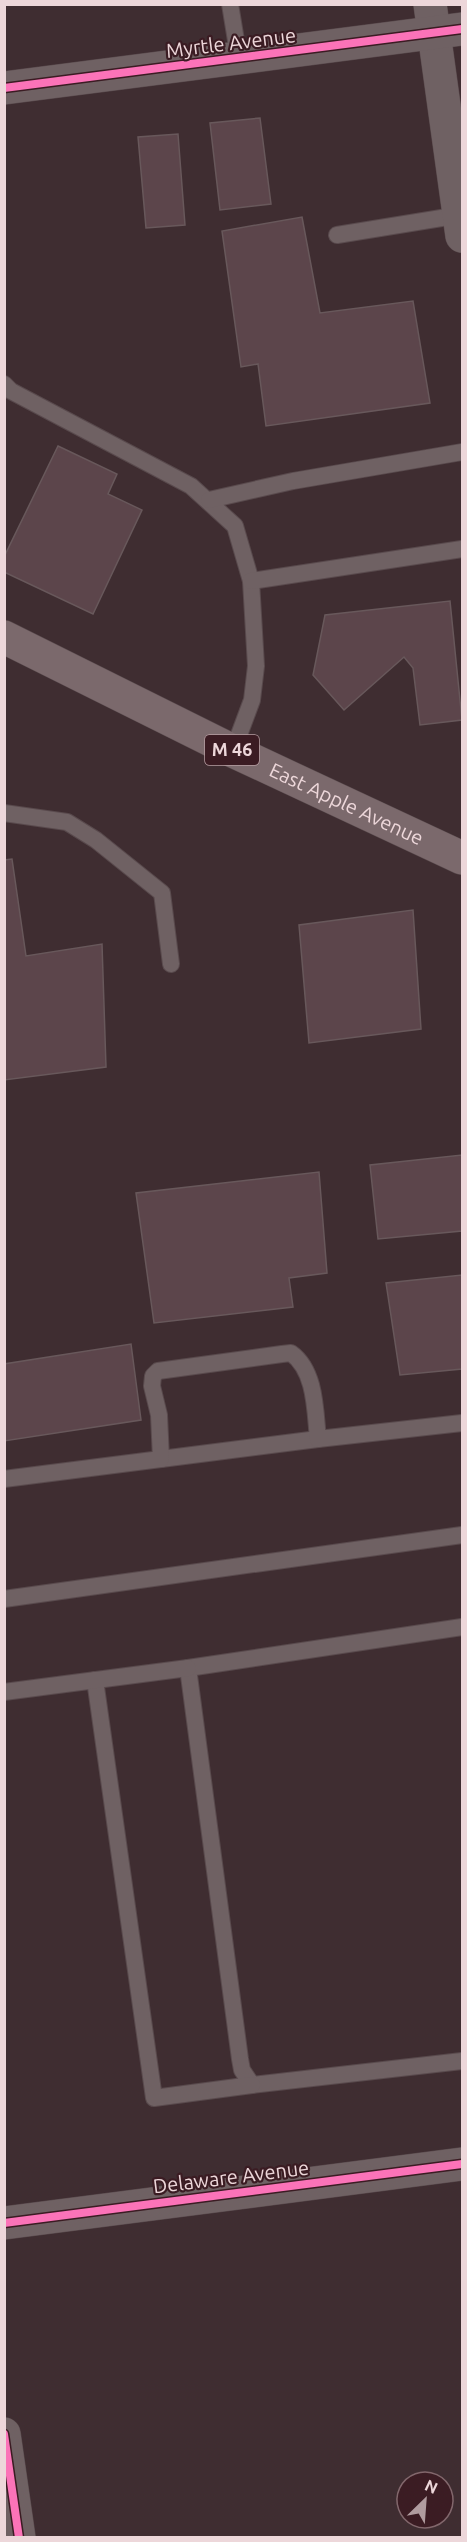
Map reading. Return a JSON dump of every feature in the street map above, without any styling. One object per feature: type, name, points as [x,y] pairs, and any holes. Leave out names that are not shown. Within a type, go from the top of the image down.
[{"type":"main road","name":"East Apple Avenue","points":[[4,637],[233,751],[462,858]]},
{"type":"street","name":"Myrtle Avenue","points":[[4,88],[239,58],[442,22]]},
{"type":"street","points":[[442,22],[461,225]]},
{"type":"street","name":"Delaware Avenue","points":[[4,2223],[462,2164]]},
{"type":"street","points":[[4,2434],[19,2538]]},
{"type":"lane","points":[[230,4],[239,58]]},
{"type":"lane","points":[[337,235],[461,225]]},
{"type":"lane","points":[[4,384],[11,391],[191,486],[235,526],[251,581],[256,666],[252,700],[233,751]]},
{"type":"lane","points":[[208,500],[293,481],[462,452]]},
{"type":"lane","points":[[251,581],[462,549]]},
{"type":"lane","points":[[4,813],[67,822],[96,840],[162,893],[171,964]]},
{"type":"lane","points":[[161,1459],[159,1415],[152,1386],[153,1376],[158,1371],[282,1354],[291,1353],[303,1361],[313,1399],[318,1439]]},
{"type":"lane","points":[[4,1479],[462,1423]]},
{"type":"lane","points":[[4,1599],[462,1535]]},
{"type":"lane","points":[[4,1692],[188,1668],[462,1627]]},
{"type":"lane","points":[[188,1668],[240,2059],[242,2070],[252,2085]]},
{"type":"lane","points":[[95,1680],[153,2098],[462,2061]]},
{"type":"building","points":[[260,118],[271,204],[220,210],[210,123]]},
{"type":"building","points":[[178,134],[185,225],[146,228],[138,137]]},
{"type":"building","points":[[302,217],[320,313],[413,301],[430,403],[266,426],[258,364],[241,367],[222,231]]},
{"type":"building","points":[[58,446],[117,474],[108,494],[142,510],[93,614],[4,572],[4,557]]},
{"type":"building","points":[[450,601],[462,720],[420,725],[413,668],[404,657],[344,710],[313,675],[325,615]]},
{"type":"building","points":[[12,859],[26,956],[102,944],[106,1067],[4,1080],[4,860]]},
{"type":"building","points":[[413,910],[421,1029],[309,1043],[299,925]]},
{"type":"building","points":[[462,1155],[462,1231],[378,1239],[370,1165]]},
{"type":"building","points":[[319,1172],[327,1273],[289,1278],[293,1307],[154,1323],[136,1193]]},
{"type":"building","points":[[462,1275],[462,1369],[400,1375],[386,1283]]},
{"type":"building","points":[[131,1344],[141,1420],[4,1441],[4,1364]]},
{"type":"cycle path","points":[[4,88],[462,29]]},
{"type":"cycle path","points":[[4,2223],[462,2164]]},
{"type":"cycle path","points":[[4,2434],[19,2538]]}]
